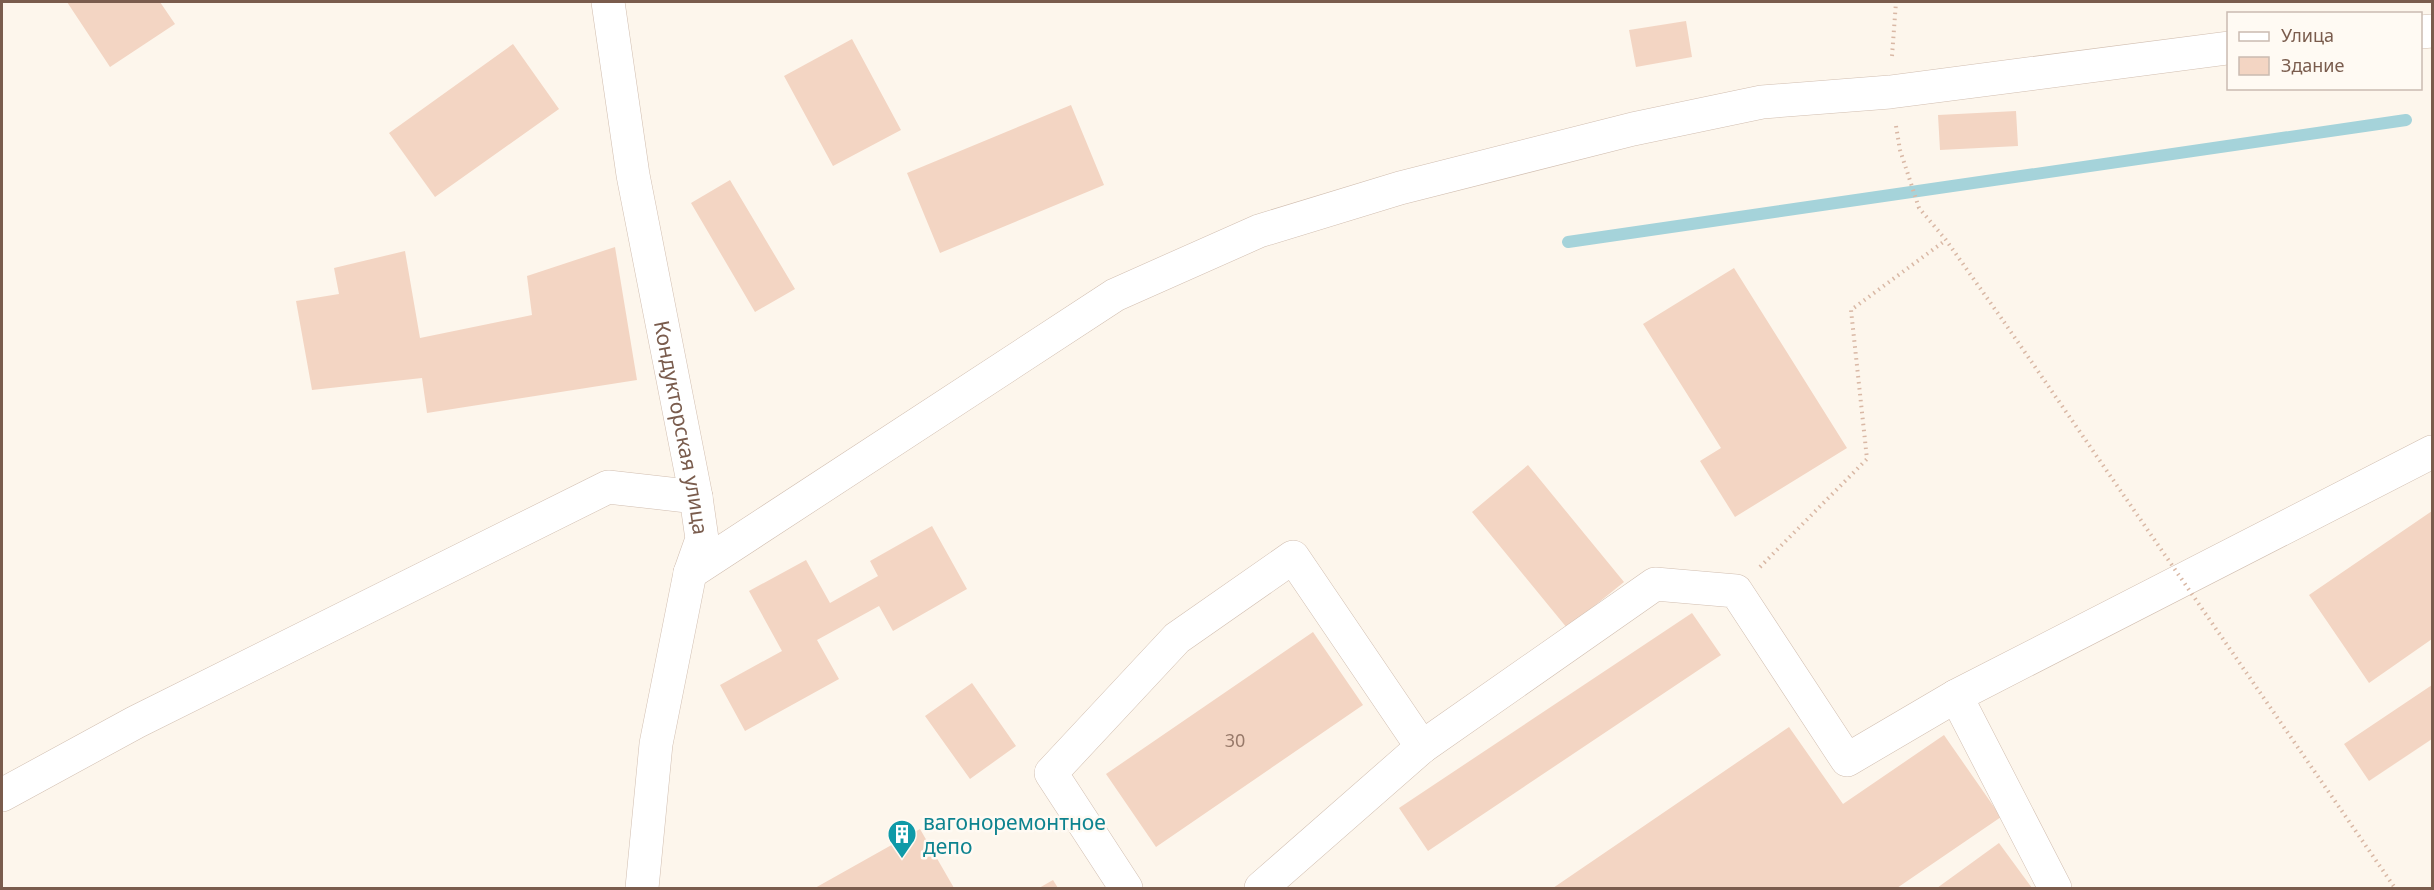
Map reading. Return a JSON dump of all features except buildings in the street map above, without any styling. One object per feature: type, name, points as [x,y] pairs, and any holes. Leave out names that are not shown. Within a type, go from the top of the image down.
[{"type":"lane","name":"Кондукторская улица","points":[[608,2],[633,175],[696,497],[702,539],[690,573],[656,744],[642,888]]},
{"type":"lane","points":[[690,573],[1115,296],[1259,231],[1411,185],[1633,129],[1762,102],[1890,92],[2227,48]]},
{"type":"lane","points":[[1261,888],[1422,747],[1655,584],[1736,591],[1847,760],[1956,696],[2433,452]]},
{"type":"lane","points":[[2,795],[135,722],[608,487],[696,497]]},
{"type":"lane","points":[[1126,888],[1052,773],[1177,638],[1293,557],[1422,747]]},
{"type":"lane","points":[[1956,696],[2055,888]]},
{"type":"path","points":[[1900,150],[1919,208],[1946,240],[2004,322],[2395,888]]},
{"type":"path","points":[[1736,591],[1867,459],[1851,310],[1946,240]]},
{"type":"waterway","points":[[1568,242],[2406,120]]},
{"type":"place","name":"вагоноремонтное депо","points":[[902,860]]}]
